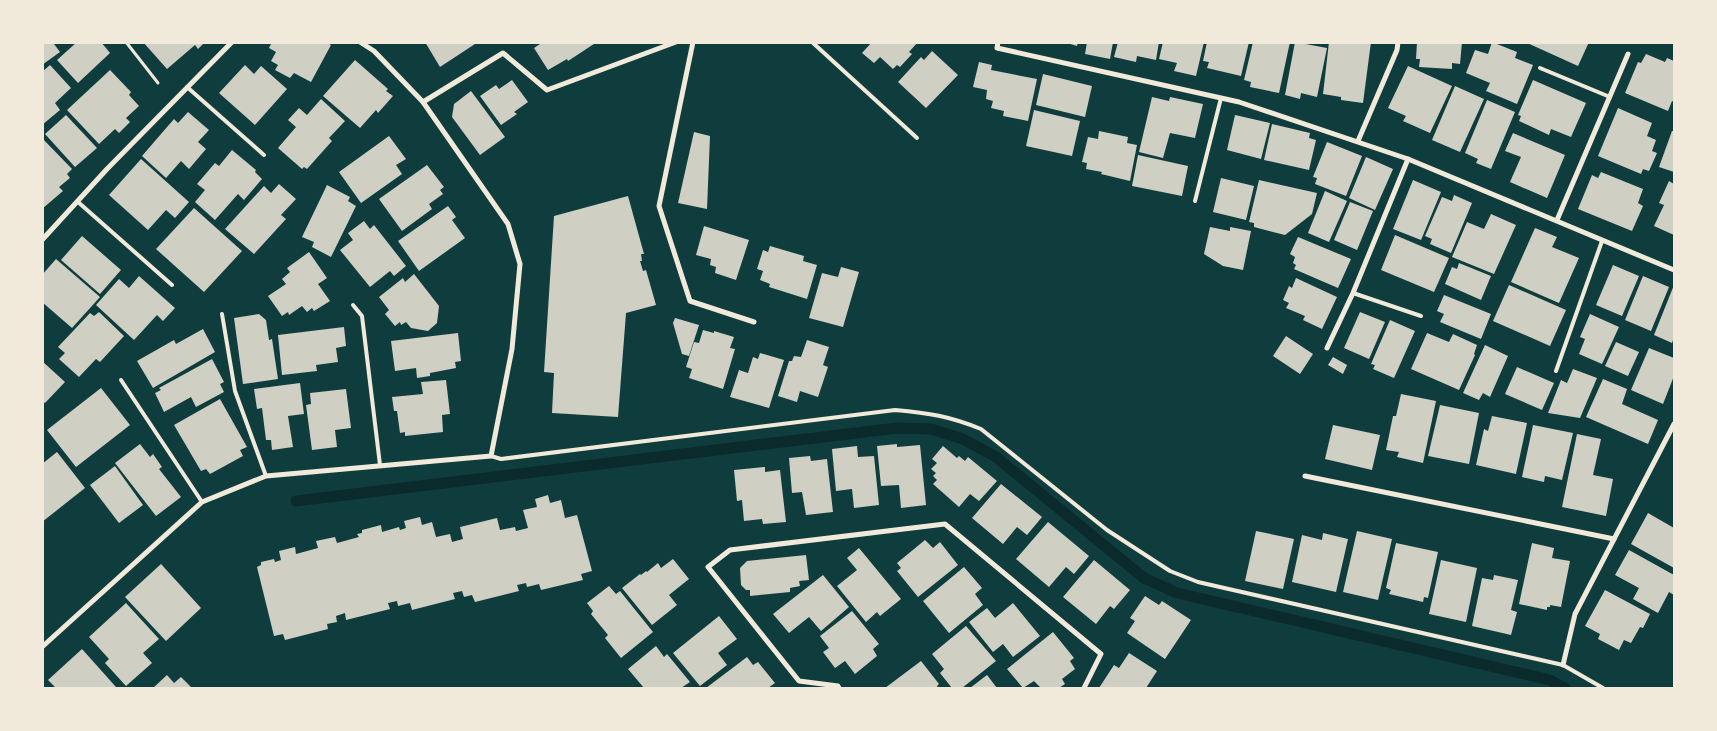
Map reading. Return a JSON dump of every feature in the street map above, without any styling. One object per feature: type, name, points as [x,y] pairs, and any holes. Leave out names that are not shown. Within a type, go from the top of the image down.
[{"type":"street","points":[[42,240],[107,169],[232,42]]},
{"type":"street","points":[[42,647],[202,502],[266,476],[490,456],[512,349],[520,264],[508,224],[423,102],[374,51],[360,42]]},
{"type":"street","points":[[423,102],[503,53],[547,90],[676,42]]},
{"type":"street","points":[[693,42],[659,206],[690,301],[754,322]]},
{"type":"street","points":[[998,42],[997,48],[1239,102],[1358,141],[1408,159],[1674,270]]},
{"type":"street","points":[[1358,141],[1398,50],[1398,42]]},
{"type":"street","points":[[1557,220],[1628,54]]},
{"type":"street","points":[[1327,348],[1353,293],[1408,159]]},
{"type":"street","points":[[1563,665],[1575,614],[1674,424]]},
{"type":"street","points":[[1305,476],[1614,539]]},
{"type":"street","points":[[839,688],[838,686],[799,681],[708,567],[730,550],[944,524],[1101,654],[1084,688]]},
{"type":"lane","points":[[812,42],[917,138]]},
{"type":"lane","points":[[1540,68],[1610,97]]},
{"type":"lane","points":[[187,88],[264,156]]},
{"type":"lane","points":[[1195,201],[1221,98]]},
{"type":"lane","points":[[78,202],[172,285]]},
{"type":"lane","points":[[1556,370],[1602,241]]},
{"type":"lane","points":[[1353,293],[1421,316]]},
{"type":"lane","points":[[353,305],[362,316],[380,465]]},
{"type":"lane","points":[[222,314],[234,391],[266,476]]},
{"type":"lane","points":[[121,380],[202,502]]},
{"type":"lane","points":[[490,456],[501,459],[894,410],[933,414],[959,420],[981,429],[1107,530],[1170,571],[1208,585],[1563,665],[1603,688]]},
{"type":"path","points":[[126,42],[172,102]]},
{"type":"building","points":[[42,42],[56,42],[54,44],[60,52],[42,65]]},
{"type":"building","points":[[77,42],[101,42],[110,53],[78,83],[57,60]]},
{"type":"building","points":[[143,42],[205,42],[198,49],[195,45],[167,69]]},
{"type":"building","points":[[272,42],[326,42],[331,45],[311,82],[294,73],[290,78],[275,70],[278,65],[271,61],[276,52],[269,48]]},
{"type":"building","points":[[425,42],[478,42],[440,67]]},
{"type":"building","points":[[543,42],[597,42],[568,61],[567,59],[548,70],[534,48]]},
{"type":"building","points":[[872,42],[918,42],[909,52],[912,54],[900,67],[897,65],[893,69],[880,57],[874,63],[862,53]]},
{"type":"building","points":[[1064,42],[1078,42],[1077,46]]},
{"type":"building","points":[[1087,42],[1113,42],[1110,59],[1085,54]]},
{"type":"building","points":[[1118,42],[1159,42],[1156,60],[1137,56],[1136,62],[1114,57]]},
{"type":"building","points":[[1163,42],[1204,42],[1196,76],[1174,71],[1177,63],[1159,59]]},
{"type":"building","points":[[1207,42],[1249,42],[1241,76],[1207,68],[1209,62],[1203,61]]},
{"type":"building","points":[[1253,42],[1290,42],[1279,93],[1250,87],[1251,82],[1244,80]]},
{"type":"building","points":[[1295,42],[1327,48],[1317,97],[1301,93],[1300,99],[1285,95]]},
{"type":"building","points":[[1329,42],[1371,42],[1363,103],[1341,100],[1341,97],[1323,94]]},
{"type":"building","points":[[1417,42],[1462,42],[1460,64],[1452,63],[1452,69],[1419,67],[1420,59],[1416,59]]},
{"type":"building","points":[[1492,42],[1517,52],[1515,58],[1533,65],[1517,104],[1486,91],[1490,83],[1466,73],[1475,50],[1488,54]]},
{"type":"building","points":[[1525,42],[1589,42],[1578,66]]},
{"type":"building","points":[[932,51],[958,75],[926,108],[898,82],[921,57],[924,60]]},
{"type":"building","points":[[1646,54],[1665,62],[1667,58],[1674,61],[1674,102],[1672,101],[1668,111],[1625,93],[1638,62],[1641,63]]},
{"type":"building","points":[[355,60],[388,89],[386,91],[393,96],[378,113],[376,110],[360,128],[323,96]]},
{"type":"building","points":[[979,62],[992,65],[991,70],[1037,79],[1028,121],[1003,116],[1004,111],[991,108],[993,101],[986,99],[987,90],[973,87]]},
{"type":"building","points":[[50,65],[71,88],[55,103],[60,110],[42,125],[42,72]]},
{"type":"building","points":[[245,65],[254,74],[261,66],[287,89],[255,125],[219,93]]},
{"type":"building","points":[[1408,66],[1452,86],[1430,133],[1403,121],[1406,116],[1388,108]]},
{"type":"building","points":[[110,70],[131,92],[129,95],[139,106],[126,118],[130,122],[119,133],[115,129],[99,144],[67,110]]},
{"type":"building","points":[[1043,74],[1092,86],[1085,117],[1036,105]]},
{"type":"building","points":[[512,80],[528,102],[514,112],[517,114],[501,125],[480,96],[496,85],[499,89]]},
{"type":"building","points":[[1533,80],[1586,103],[1571,137],[1551,129],[1549,135],[1519,121],[1521,116],[1518,115]]},
{"type":"building","points":[[1455,86],[1484,99],[1460,152],[1432,140]]},
{"type":"building","points":[[471,91],[505,137],[480,155],[452,117],[454,104]]},
{"type":"building","points":[[1152,97],[1169,101],[1170,97],[1203,104],[1195,138],[1170,133],[1163,158],[1139,152]]},
{"type":"building","points":[[321,99],[345,121],[329,138],[332,141],[307,169],[304,167],[302,169],[278,148],[296,127],[288,120],[299,108],[307,115]]},
{"type":"building","points":[[1487,100],[1515,112],[1491,169],[1476,163],[1478,159],[1465,153]]},
{"type":"building","points":[[1618,108],[1652,123],[1647,136],[1656,140],[1652,151],[1657,153],[1649,171],[1643,169],[1641,174],[1598,156]]},
{"type":"building","points":[[1034,110],[1080,121],[1072,156],[1026,146]]},
{"type":"building","points":[[188,112],[209,130],[198,142],[206,149],[189,169],[181,161],[166,178],[142,156],[174,119],[178,123]]},
{"type":"building","points":[[66,115],[97,148],[75,167],[45,134]]},
{"type":"building","points":[[1235,115],[1270,123],[1261,159],[1227,150]]},
{"type":"building","points":[[1272,124],[1310,133],[1309,138],[1316,140],[1309,170],[1264,160]]},
{"type":"building","points":[[1099,131],[1128,137],[1127,143],[1137,145],[1130,181],[1086,169],[1087,163],[1082,162],[1088,137],[1098,139]]},
{"type":"building","points":[[1672,131],[1674,131],[1674,172],[1659,167]]},
{"type":"building","points":[[694,132],[710,136],[707,209],[678,203]]},
{"type":"building","points":[[1513,133],[1565,155],[1547,198],[1510,182],[1521,157],[1505,151]]},
{"type":"building","points":[[389,136],[406,159],[396,165],[402,174],[361,203],[339,172]]},
{"type":"building","points":[[42,138],[72,169],[67,174],[70,178],[59,187],[63,191],[42,209]]},
{"type":"building","points":[[1327,142],[1362,156],[1346,196],[1315,184],[1317,178],[1313,177]]},
{"type":"building","points":[[232,150],[256,170],[255,172],[262,179],[244,200],[238,194],[215,220],[195,202],[205,190],[197,184],[215,163],[219,166]]},
{"type":"building","points":[[1138,155],[1188,166],[1182,196],[1132,186]]},
{"type":"building","points":[[1366,157],[1393,169],[1375,210],[1349,198]]},
{"type":"building","points":[[141,159],[189,202],[175,218],[166,210],[148,230],[109,195]]},
{"type":"building","points":[[427,165],[444,187],[440,190],[443,194],[429,204],[432,209],[402,231],[379,199]]},
{"type":"building","points":[[1601,172],[1643,189],[1638,203],[1643,206],[1632,231],[1578,209],[1592,175],[1598,178]]},
{"type":"building","points":[[1221,178],[1254,186],[1246,220],[1213,212]]},
{"type":"building","points":[[1259,180],[1317,193],[1312,214],[1285,235],[1254,227],[1254,223],[1249,222]]},
{"type":"building","points":[[1413,180],[1441,192],[1421,240],[1393,229]]},
{"type":"building","points":[[1669,181],[1674,184],[1674,235],[1654,226],[1664,205],[1659,203]]},
{"type":"building","points":[[279,184],[296,199],[281,215],[286,219],[254,254],[225,229],[264,186],[271,193]]},
{"type":"building","points":[[327,185],[350,197],[348,201],[356,206],[331,257],[312,247],[314,242],[302,237]]},
{"type":"building","points":[[1325,191],[1347,201],[1329,242],[1308,233]]},
{"type":"building","points":[[1454,195],[1472,203],[1451,253],[1430,244],[1432,239],[1425,236],[1442,197],[1452,201]]},
{"type":"building","points":[[628,196],[644,254],[641,254],[642,261],[640,261],[643,271],[646,270],[656,305],[626,313],[618,417],[552,413],[554,373],[544,372],[554,216]]},
{"type":"building","points":[[1350,202],[1373,211],[1357,250],[1334,240]]},
{"type":"building","points":[[448,206],[456,217],[452,220],[465,238],[419,271],[398,241]]},
{"type":"building","points":[[194,208],[242,251],[204,292],[156,249]]},
{"type":"building","points":[[1491,214],[1516,225],[1494,274],[1452,257],[1467,222],[1484,229]]},
{"type":"building","points":[[364,221],[370,229],[374,225],[406,266],[394,276],[390,271],[370,287],[340,250],[353,240],[348,233]]},
{"type":"building","points":[[704,226],[749,240],[736,280],[715,273],[716,267],[710,265],[711,259],[696,255]]},
{"type":"building","points":[[1210,227],[1230,231],[1230,227],[1251,231],[1243,270],[1223,266],[1204,254]]},
{"type":"building","points":[[1535,228],[1557,237],[1552,247],[1579,258],[1559,303],[1511,282]]},
{"type":"building","points":[[1395,235],[1449,258],[1434,292],[1381,270]]},
{"type":"building","points":[[82,236],[121,270],[100,294],[61,260]]},
{"type":"building","points":[[1298,237],[1351,259],[1338,288],[1294,269],[1296,265],[1293,263],[1295,257],[1290,254]]},
{"type":"building","points":[[770,246],[804,256],[803,261],[817,265],[807,299],[769,287],[770,284],[760,280],[763,271],[757,269],[763,250],[768,252]]},
{"type":"building","points":[[309,252],[327,278],[318,284],[330,301],[314,311],[312,308],[307,312],[302,306],[289,315],[288,312],[282,316],[268,296],[286,284],[282,279],[290,272],[287,268]]},
{"type":"building","points":[[56,259],[100,297],[72,328],[42,302],[42,275]]},
{"type":"building","points":[[1459,263],[1491,276],[1481,300],[1445,284],[1452,267],[1457,269]]},
{"type":"building","points":[[1613,265],[1639,276],[1622,316],[1596,305]]},
{"type":"building","points":[[841,267],[859,272],[843,327],[809,318],[822,273],[838,277]]},
{"type":"building","points":[[414,274],[439,306],[437,323],[428,331],[411,328],[406,322],[401,325],[400,322],[395,326],[385,314],[389,310],[379,297],[403,278],[405,282]]},
{"type":"building","points":[[139,276],[175,308],[163,321],[157,315],[134,340],[96,305],[119,279],[129,288]]},
{"type":"building","points":[[1643,276],[1669,287],[1651,331],[1625,320]]},
{"type":"building","points":[[1296,278],[1337,297],[1322,329],[1303,320],[1305,316],[1286,308],[1289,303],[1283,300],[1289,286],[1292,288]]},
{"type":"building","points":[[1509,285],[1566,310],[1550,346],[1493,321]]},
{"type":"building","points":[[1674,285],[1674,337],[1672,343],[1654,335]]},
{"type":"building","points":[[1444,295],[1491,314],[1481,339],[1440,322],[1444,314],[1437,311]]},
{"type":"building","points":[[99,312],[124,336],[100,362],[96,359],[79,377],[59,359],[65,353],[58,347],[90,313],[94,316]]},
{"type":"building","points":[[1360,312],[1385,322],[1369,359],[1344,348]]},
{"type":"building","points":[[259,314],[266,320],[269,340],[272,339],[278,379],[243,384],[234,318]]},
{"type":"building","points":[[1590,314],[1619,327],[1602,364],[1579,354],[1585,339],[1580,337]]},
{"type":"building","points":[[675,318],[699,325],[689,356],[682,354],[673,323]]},
{"type":"building","points":[[1390,320],[1415,331],[1394,378],[1373,369],[1375,365],[1371,364]]},
{"type":"building","points":[[344,327],[346,346],[336,348],[338,362],[316,365],[317,371],[282,375],[278,335]]},
{"type":"building","points":[[203,329],[215,352],[153,388],[137,361],[174,340],[176,344]]},
{"type":"building","points":[[703,330],[734,337],[730,348],[735,349],[723,389],[689,378],[692,369],[686,367],[694,342],[699,343]]},
{"type":"building","points":[[458,333],[461,361],[455,362],[456,368],[430,373],[430,376],[417,378],[416,368],[395,371],[391,341]]},
{"type":"building","points":[[1427,333],[1449,342],[1453,334],[1477,345],[1475,355],[1459,390],[1411,369]]},
{"type":"building","points":[[1286,336],[1313,354],[1300,374],[1273,356]]},
{"type":"building","points":[[807,340],[829,347],[823,365],[828,367],[818,397],[800,391],[797,402],[778,396],[789,361],[792,361],[794,356],[801,357]]},
{"type":"building","points":[[1616,342],[1639,352],[1628,376],[1605,366]]},
{"type":"building","points":[[1485,345],[1508,356],[1490,397],[1483,393],[1479,400],[1463,393]]},
{"type":"building","points":[[1649,348],[1674,358],[1674,376],[1663,404],[1631,390]]},
{"type":"building","points":[[760,353],[784,360],[769,408],[730,397],[739,370],[748,373],[753,357],[758,359]]},
{"type":"building","points":[[1333,357],[1347,365],[1343,374],[1328,365]]},
{"type":"building","points":[[212,359],[224,382],[220,384],[224,392],[196,407],[191,397],[164,412],[155,393],[161,390],[159,388]]},
{"type":"building","points":[[42,361],[65,382],[45,403],[42,401]]},
{"type":"building","points":[[1517,367],[1554,383],[1542,410],[1505,394]]},
{"type":"building","points":[[1573,369],[1597,378],[1580,418],[1548,413],[1561,380],[1567,383]]},
{"type":"building","points":[[1603,379],[1627,389],[1622,404],[1658,420],[1648,444],[1586,417]]},
{"type":"building","points":[[446,380],[450,414],[442,415],[443,432],[405,436],[405,432],[400,433],[397,411],[394,411],[392,397],[423,394],[421,382]]},
{"type":"building","points":[[300,383],[304,414],[288,416],[293,447],[272,450],[271,440],[266,440],[262,408],[257,409],[254,389]]},
{"type":"building","points":[[101,388],[130,425],[76,467],[47,430]]},
{"type":"building","points":[[346,389],[351,428],[335,430],[337,447],[312,450],[306,405],[311,404],[310,393]]},
{"type":"building","points":[[1401,394],[1436,401],[1423,463],[1397,457],[1399,452],[1386,450],[1393,416],[1396,416]]},
{"type":"building","points":[[220,399],[247,447],[240,450],[243,456],[210,474],[206,469],[201,471],[174,425]]},
{"type":"building","points":[[1440,405],[1479,413],[1469,464],[1428,456]]},
{"type":"building","points":[[1492,416],[1527,423],[1516,474],[1476,465],[1484,429],[1488,431]]},
{"type":"building","points":[[1333,425],[1380,435],[1372,470],[1325,459]]},
{"type":"building","points":[[1533,425],[1573,433],[1562,480],[1545,476],[1544,482],[1522,477]]},
{"type":"building","points":[[1577,434],[1601,439],[1593,475],[1613,479],[1606,516],[1562,507]]},
{"type":"building","points":[[140,444],[150,457],[153,454],[162,467],[159,469],[181,497],[156,516],[115,463]]},
{"type":"building","points":[[897,444],[897,447],[920,445],[926,505],[901,508],[899,485],[881,486],[877,446]]},
{"type":"building","points":[[857,446],[858,457],[874,456],[879,505],[854,508],[852,489],[836,491],[832,449]]},
{"type":"building","points":[[943,446],[957,458],[959,456],[965,461],[968,457],[997,481],[979,501],[970,494],[959,507],[933,484],[937,480],[933,476],[936,473],[931,469],[937,463],[932,459]]},
{"type":"building","points":[[57,452],[85,488],[42,522],[42,464]]},
{"type":"building","points":[[810,456],[811,461],[827,459],[833,512],[806,515],[802,492],[792,493],[789,458]]},
{"type":"building","points":[[115,466],[143,505],[119,523],[90,485]]},
{"type":"building","points":[[765,467],[765,472],[780,470],[786,522],[763,524],[762,519],[744,521],[742,500],[737,501],[734,470]]},
{"type":"building","points":[[1001,484],[1042,517],[1027,535],[1017,527],[1003,544],[972,518]]},
{"type":"building","points":[[548,495],[550,503],[561,500],[565,518],[577,515],[592,571],[581,574],[583,580],[541,590],[539,584],[527,587],[526,583],[517,585],[519,591],[475,602],[472,595],[464,597],[462,591],[453,593],[455,599],[412,610],[410,603],[398,606],[397,601],[388,603],[390,609],[346,620],[345,613],[336,616],[337,622],[327,624],[328,629],[285,640],[283,634],[274,636],[257,567],[261,565],[261,562],[274,559],[275,562],[281,560],[279,551],[295,547],[296,554],[318,548],[316,541],[335,537],[337,543],[359,537],[357,534],[362,533],[362,530],[381,525],[382,532],[399,527],[400,530],[406,528],[404,521],[420,517],[422,525],[432,522],[436,537],[450,534],[452,542],[463,539],[460,527],[497,518],[500,530],[515,527],[516,531],[528,528],[523,510],[537,507],[535,499]]},
{"type":"building","points":[[1648,513],[1674,528],[1674,568],[1631,544]]},
{"type":"building","points":[[1048,522],[1089,556],[1074,574],[1066,567],[1049,587],[1016,559]]},
{"type":"building","points":[[1256,531],[1294,539],[1283,589],[1245,581]]},
{"type":"building","points":[[1357,531],[1392,539],[1378,600],[1343,592]]},
{"type":"building","points":[[1323,533],[1348,539],[1336,592],[1292,582],[1302,535],[1322,540]]},
{"type":"building","points":[[925,540],[933,548],[940,542],[958,565],[918,597],[897,571],[901,568],[897,563]]},
{"type":"building","points":[[1396,543],[1438,552],[1428,598],[1424,597],[1423,602],[1389,594],[1391,590],[1386,588]]},
{"type":"building","points":[[1532,543],[1554,548],[1552,558],[1570,561],[1561,607],[1550,605],[1550,607],[1547,607],[1547,610],[1519,604]]},
{"type":"building","points":[[859,548],[901,599],[880,616],[877,612],[866,622],[837,586],[857,570],[847,558]]},
{"type":"building","points":[[1629,550],[1674,575],[1674,595],[1669,592],[1658,613],[1633,599],[1639,588],[1615,575]]},
{"type":"building","points":[[806,555],[809,580],[799,581],[800,586],[790,588],[790,592],[750,596],[750,590],[746,590],[741,585],[740,568],[747,561]]},
{"type":"building","points":[[673,559],[689,579],[669,595],[677,605],[652,625],[622,588],[658,563],[661,568]]},
{"type":"building","points":[[1094,560],[1130,590],[1114,609],[1110,606],[1096,624],[1063,597]]},
{"type":"building","points":[[1441,560],[1477,568],[1466,622],[1429,614]]},
{"type":"building","points":[[161,564],[201,608],[166,641],[125,597]]},
{"type":"building","points":[[964,567],[982,588],[975,594],[983,605],[949,633],[923,601]]},
{"type":"building","points":[[823,575],[849,607],[821,631],[809,617],[789,633],[773,614]]},
{"type":"building","points":[[1494,575],[1518,580],[1511,610],[1517,612],[1511,635],[1472,626],[1482,578],[1493,580]]},
{"type":"building","points":[[609,586],[616,594],[620,591],[653,632],[621,658],[605,638],[608,635],[591,614],[593,611],[587,603]]},
{"type":"building","points":[[1605,590],[1650,614],[1643,628],[1640,627],[1631,643],[1624,640],[1619,650],[1598,639],[1600,634],[1585,626]]},
{"type":"building","points":[[1145,596],[1159,605],[1162,601],[1191,620],[1165,659],[1127,633],[1135,621],[1130,618]]},
{"type":"building","points":[[126,603],[159,639],[143,653],[152,663],[126,686],[105,663],[109,659],[89,637]]},
{"type":"building","points":[[1013,603],[1040,636],[1013,657],[1003,644],[993,652],[969,622],[987,608],[995,618]]},
{"type":"building","points":[[852,611],[879,644],[873,649],[877,656],[855,674],[845,661],[835,668],[823,652],[829,648],[820,636]]},
{"type":"building","points":[[719,616],[737,639],[718,653],[727,665],[700,686],[673,653]]},
{"type":"building","points":[[966,626],[996,661],[962,688],[952,688],[940,673],[944,669],[932,654]]},
{"type":"building","points":[[1053,632],[1074,658],[1070,661],[1075,669],[1062,679],[1065,684],[1059,688],[1041,688],[1034,681],[1023,688],[1007,669]]},
{"type":"building","points":[[656,646],[664,657],[667,654],[690,682],[681,688],[644,688],[628,669]]},
{"type":"building","points":[[82,649],[116,687],[56,688],[48,680]]},
{"type":"building","points":[[1129,653],[1157,671],[1146,688],[1099,688],[1114,665],[1119,668]]},
{"type":"building","points":[[747,657],[753,665],[758,662],[775,683],[768,688],[706,688]]},
{"type":"building","points":[[921,661],[939,684],[938,688],[885,688]]},
{"type":"building","points":[[167,675],[174,683],[181,677],[192,688],[153,688]]},
{"type":"building","points":[[987,675],[997,688],[970,688]]},
{"type":"waterway","points":[[296,501],[897,428],[931,429],[963,439],[996,457],[1144,578],[1177,593],[1550,680],[1565,688]]}]
